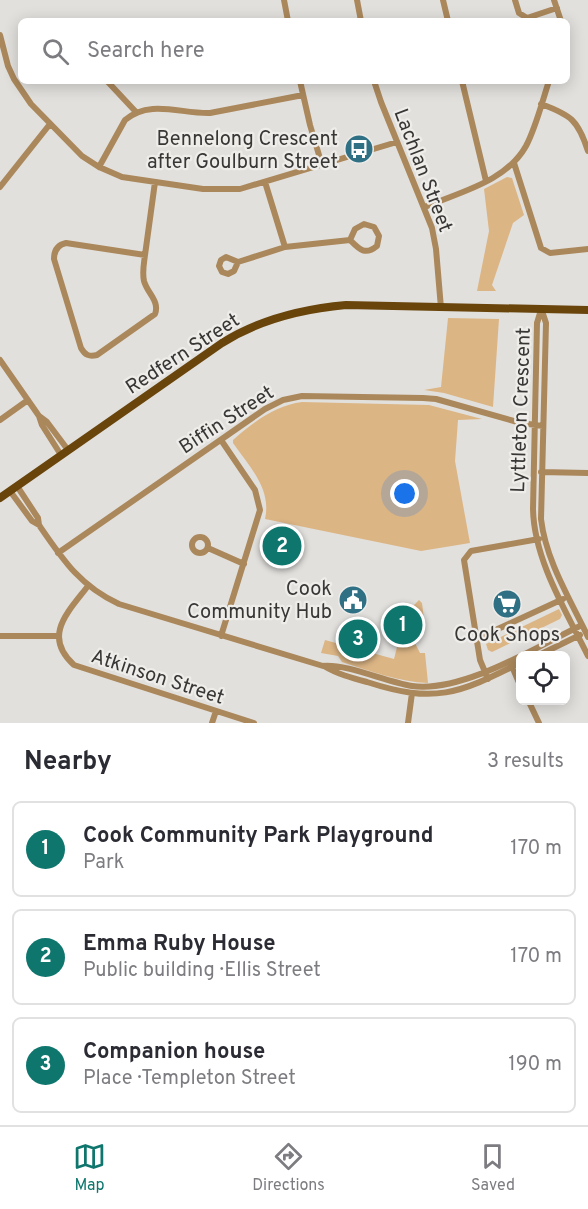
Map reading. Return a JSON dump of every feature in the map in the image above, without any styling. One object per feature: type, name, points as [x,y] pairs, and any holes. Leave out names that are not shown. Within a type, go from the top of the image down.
[{"type":"main road","name":"Redfern Street","points":[[0,498],[222,343],[255,325],[302,310],[346,305],[588,310]]},
{"type":"street","points":[[284,0],[287,18]]},
{"type":"street","points":[[357,0],[360,18]]},
{"type":"street","points":[[443,0],[447,18]]},
{"type":"street","points":[[515,0],[519,13],[527,18],[557,8]]},
{"type":"street","points":[[554,0],[560,18]]},
{"type":"street","points":[[0,35],[2,52],[22,92],[77,152],[99,167],[122,177],[225,190],[266,182],[397,142]]},
{"type":"street","points":[[110,84],[136,112]]},
{"type":"street","points":[[301,84],[322,165]]},
{"type":"street","name":"Lachlan Street","points":[[375,84],[434,235],[441,308]]},
{"type":"street","points":[[463,84],[486,181]]},
{"type":"street","points":[[425,207],[486,181],[505,171],[514,163],[528,143],[548,84]]},
{"type":"street","points":[[99,167],[120,127],[136,112],[153,108],[198,114],[210,113],[303,94]]},
{"type":"street","points":[[541,104],[567,115],[577,123],[588,151]]},
{"type":"street","points":[[0,186],[50,124]]},
{"type":"street","points":[[514,163],[541,248],[550,252],[588,249]]},
{"type":"street","points":[[145,255],[66,243],[56,250],[54,259],[81,348],[86,355],[92,357],[98,355],[155,314],[156,304],[147,290],[143,274],[155,182]]},
{"type":"street","points":[[266,182],[285,248]]},
{"type":"street","points":[[364,224],[374,227],[379,236],[377,246],[369,251],[360,250],[350,240],[356,230],[364,224]]},
{"type":"street","points":[[238,262],[285,248],[350,240]]},
{"type":"street","name":"Lyttleton Crescent","points":[[541,310],[537,323],[533,509],[536,539],[543,562],[588,656]]},
{"type":"street","name":"Lyttleton Crescent","points":[[541,310],[546,323],[541,519],[549,555],[585,631]]},
{"type":"street","points":[[0,360],[39,416],[46,422],[65,453]]},
{"type":"street","name":"Biffin Street","points":[[58,553],[271,405],[295,396],[423,398],[520,423],[543,426]]},
{"type":"street","points":[[0,420],[28,400]]},
{"type":"street","points":[[221,440],[255,490],[259,502],[258,518],[221,636]]},
{"type":"street","points":[[534,472],[588,473]]},
{"type":"street","points":[[17,486],[38,518],[39,525],[72,571],[88,586],[120,604],[323,666],[335,666],[412,686],[439,686],[456,683],[487,676],[516,666]]},
{"type":"street","points":[[10,491],[32,521],[39,525]]},
{"type":"street","points":[[487,676],[480,660],[476,639],[463,565],[465,556],[471,551],[544,538]]},
{"type":"street","points":[[208,548],[244,564]]},
{"type":"street","points":[[0,636],[59,636],[64,616],[88,586]]},
{"type":"street","points":[[476,639],[568,596]]},
{"type":"street","points":[[323,666],[332,672],[388,689],[411,694],[447,693],[464,689],[509,660],[575,628],[585,631]]},
{"type":"street","points":[[547,651],[585,631]]},
{"type":"street","name":"Atkinson Street","points":[[59,636],[65,656],[81,669],[254,723]]},
{"type":"street","points":[[509,660],[516,676]]},
{"type":"street","points":[[408,723],[412,686]]},
{"type":"street","points":[[530,705],[539,723]]},
{"type":"street","points":[[212,723],[216,711]]},
{"type":"shaded area","points":[[507,177],[512,178],[524,215],[513,223],[492,285],[496,291],[477,291],[489,231],[484,189]]},
{"type":"shaded area","points":[[448,318],[499,319],[493,407],[444,393],[424,390],[441,387]]},
{"type":"shaded area","points":[[302,402],[429,405],[482,419],[458,420],[455,461],[470,543],[421,551],[265,519],[265,498],[258,478],[233,440],[256,421],[274,411]]},
{"type":"shaded area","points":[[419,600],[422,603],[425,626],[415,633],[414,641],[420,653],[425,653],[428,683],[385,676],[342,662],[338,656],[321,653],[325,640],[394,659],[401,631],[409,635],[411,633],[392,627],[394,618],[413,622],[410,617],[406,619],[403,611],[407,609],[410,616],[414,605]]},
{"type":"shaded area","points":[[559,609],[562,615],[560,619],[492,652],[488,650],[486,644]]},
{"type":"place","name":"Bennelong Crescent after Goulburn Street","points":[[359,149]]},
{"type":"place","name":"Emma Ruby House","points":[[282,546]]},
{"type":"place","name":"Cook Community Hub","points":[[353,600]]},
{"type":"place","name":"Cook Shops","points":[[507,604]]},
{"type":"place","name":"Cook Community Park Playground","points":[[403,625]]},
{"type":"place","name":"Companion house","points":[[358,639]]}]
